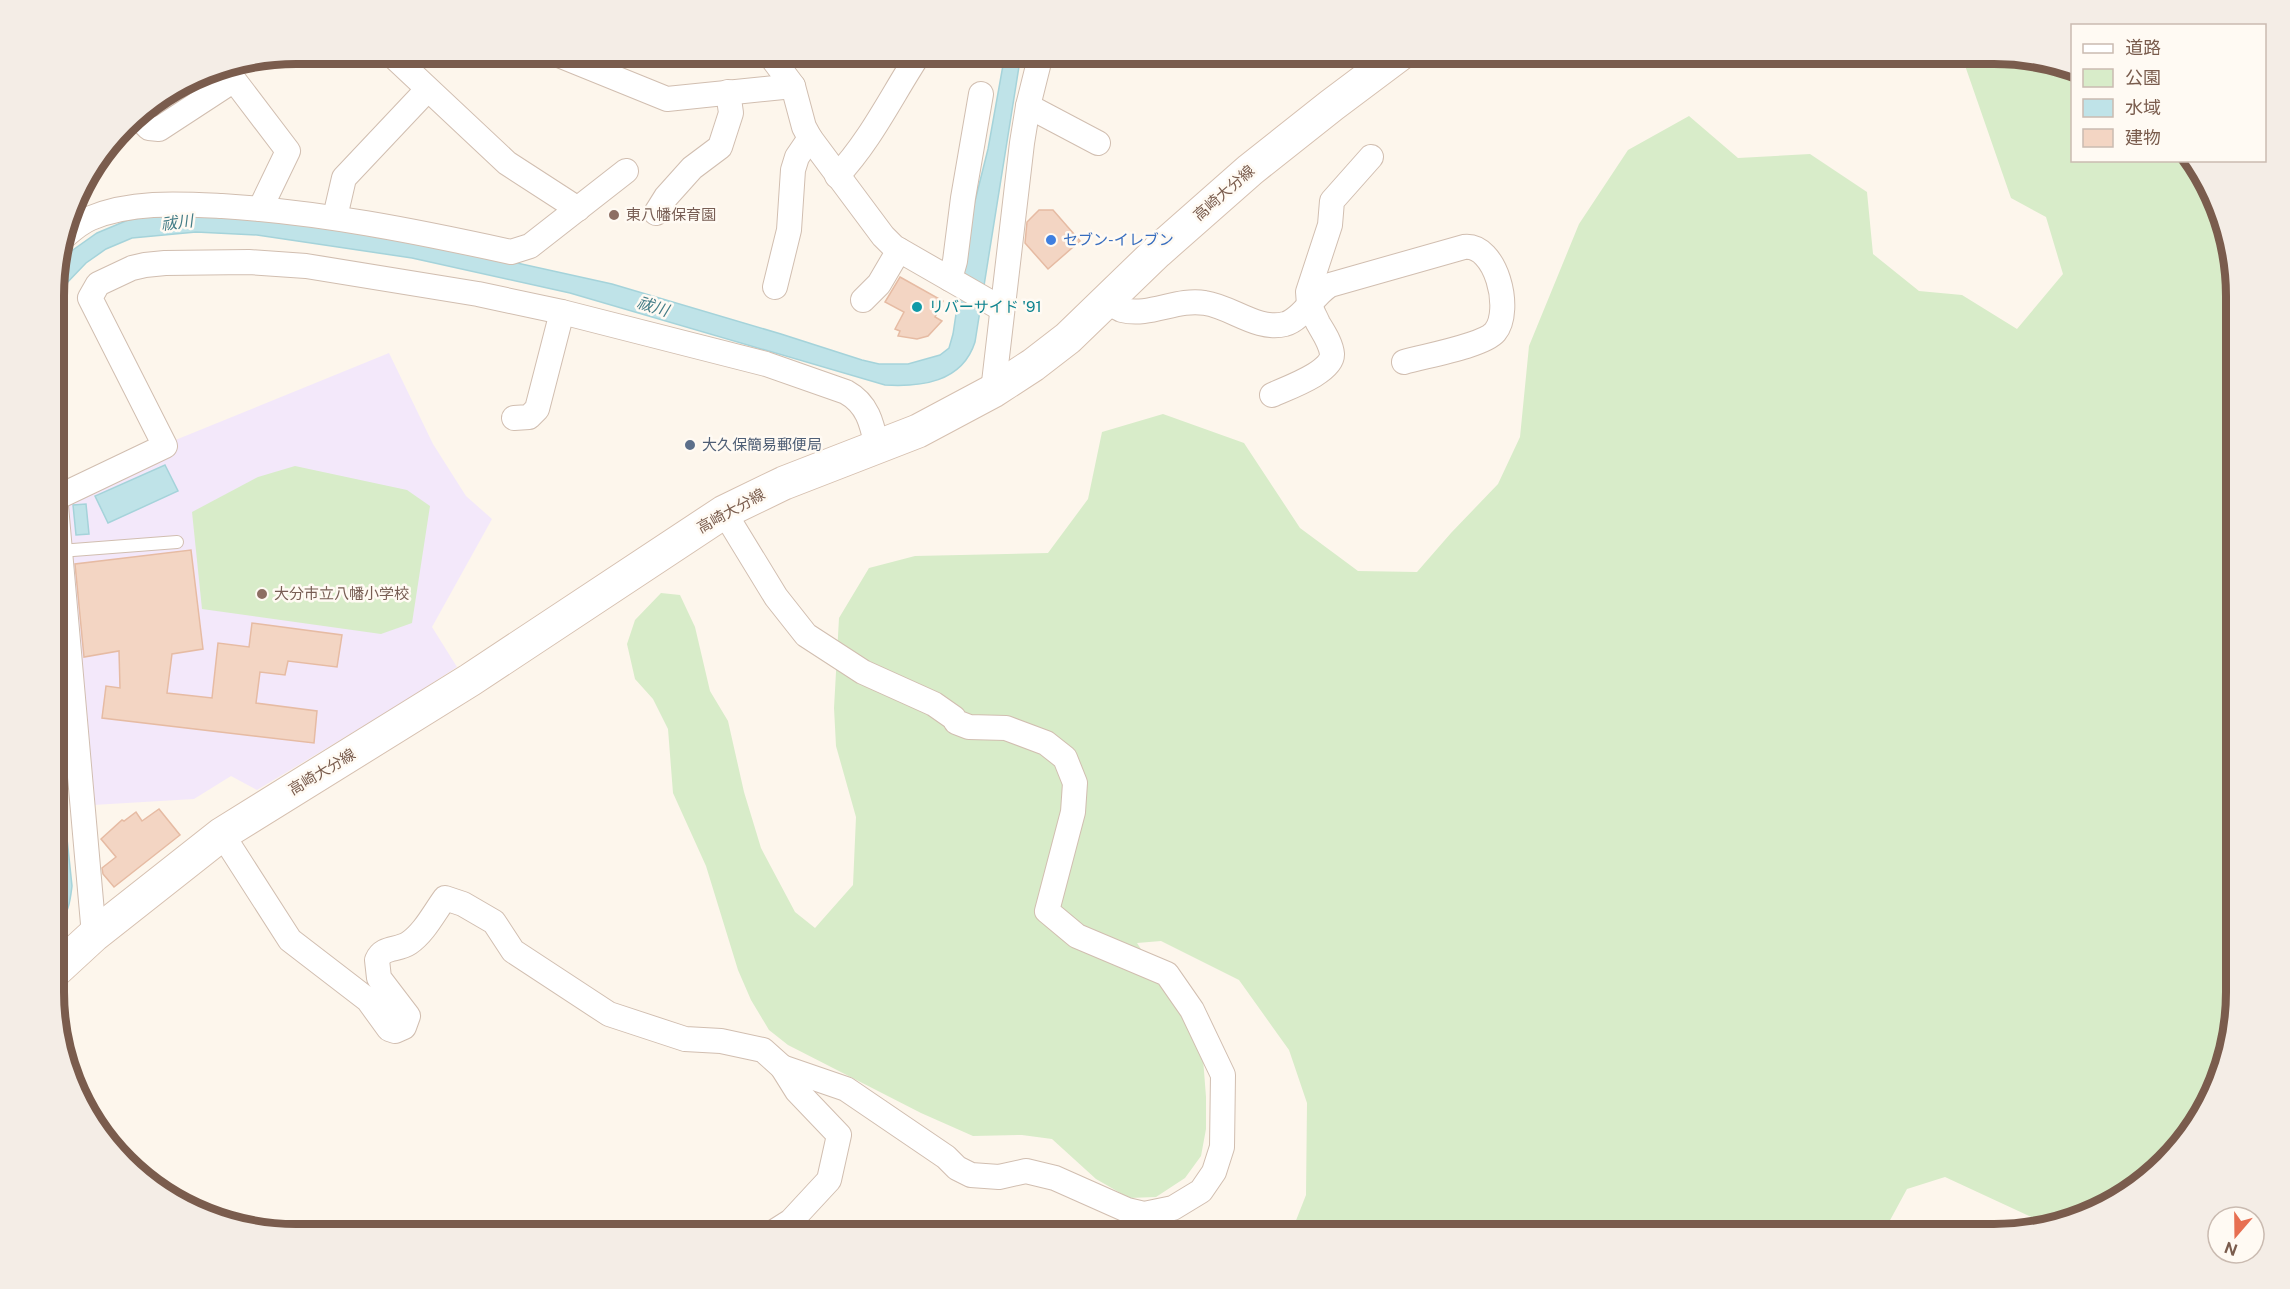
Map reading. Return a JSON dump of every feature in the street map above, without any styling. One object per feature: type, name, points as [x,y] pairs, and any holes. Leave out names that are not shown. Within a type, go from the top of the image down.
[{"type":"main road","name":"高崎大分線","points":[[64,962],[93,935],[222,834],[460,686],[724,512],[784,483],[918,431],[993,391],[1033,365],[1068,338],[1157,252],[1250,170],[1387,64]]},
{"type":"street","points":[[401,64],[507,163],[578,208]]},
{"type":"street","points":[[581,64],[668,99],[793,86]]},
{"type":"street","points":[[776,64],[793,86],[804,127],[810,138],[883,236],[899,250],[996,305]]},
{"type":"street","points":[[837,176],[849,164],[875,128],[913,64]]},
{"type":"street","points":[[993,391],[996,305],[1028,106],[1038,64]]},
{"type":"street","points":[[143,122],[149,128],[159,129],[234,80],[288,151],[260,209]]},
{"type":"street","points":[[336,217],[344,178],[427,90]]},
{"type":"street","points":[[656,213],[666,197],[692,168],[720,147],[731,113],[728,92]]},
{"type":"street","points":[[955,282],[955,261],[962,209],[981,94]]},
{"type":"street","points":[[1028,106],[1098,143]]},
{"type":"street","points":[[775,287],[789,230],[793,170],[797,157],[810,138]]},
{"type":"street","points":[[1272,395],[1321,371],[1330,364],[1332,358],[1330,348],[1308,304],[1310,285],[1330,225],[1332,201],[1371,157]]},
{"type":"street","points":[[74,229],[89,219],[103,214],[158,204],[260,209],[336,217],[511,252],[530,246],[626,171]]},
{"type":"street","points":[[1106,302],[1122,309],[1141,311],[1184,302],[1204,303],[1268,325],[1293,321],[1317,294],[1330,285],[1464,247],[1471,246],[1479,249],[1492,267],[1501,289],[1502,314],[1497,328],[1493,334],[1481,341],[1404,362]]},
{"type":"street","points":[[863,300],[879,284],[899,250]]},
{"type":"street","points":[[64,494],[165,446],[90,298],[98,284],[132,268],[165,263],[249,262],[306,266],[478,294],[562,312],[766,364],[857,398],[866,407],[877,447]]},
{"type":"street","points":[[514,418],[529,417],[537,409],[562,312]]},
{"type":"street","points":[[724,512],[776,597],[806,635],[863,672],[934,704],[954,718],[956,722],[969,727],[1006,728],[1046,742],[1065,758],[1075,783],[1072,812],[1047,910],[1077,936],[1167,974],[1192,1010],[1223,1076],[1222,1147],[1214,1172],[1201,1191],[1173,1208],[1144,1214],[1126,1210],[1055,1178],[1026,1171],[999,1177],[970,1175],[846,1089],[782,1066]]},
{"type":"street","points":[[64,617],[93,935]]},
{"type":"street","points":[[222,834],[290,940],[368,1000],[389,1029],[395,1032],[404,1027],[408,1016],[379,978],[376,966],[379,956],[385,950],[404,946],[415,938],[445,898],[463,904],[494,922],[513,951],[609,1014],[685,1039],[721,1041],[763,1050],[782,1066],[797,1091],[838,1135],[828,1180],[785,1225]]},
{"type":"lane","points":[[64,551],[177,542]]},
{"type":"shaded area","name":"大分市立八幡小学校","points":[[389,353],[433,444],[466,496],[492,519],[432,627],[457,667],[257,790],[231,776],[194,799],[93,805],[64,503],[168,443]]},
{"type":"green space","points":[[1964,64],[2024,66],[2071,78],[2071,162],[2182,162],[2208,208],[2218,236],[2224,266],[2226,296],[2226,993],[2224,1023],[2218,1053],[2202,1095],[2194,1109],[2178,1134],[2158,1157],[2135,1177],[2096,1201],[2054,1217],[2038,1220],[1945,1177],[1907,1189],[1887,1225],[1293,1225],[1306,1195],[1307,1103],[1289,1050],[1239,980],[1161,941],[1137,943],[1189,1023],[1203,1058],[1206,1129],[1201,1156],[1185,1178],[1156,1197],[1129,1198],[1096,1179],[1052,1139],[1022,1135],[973,1136],[921,1113],[788,1045],[769,1030],[751,1000],[738,970],[706,866],[673,793],[668,729],[653,699],[635,679],[627,644],[635,620],[661,593],[680,595],[695,627],[710,691],[728,721],[744,792],[761,848],[795,912],[815,928],[853,885],[856,817],[836,746],[834,708],[839,618],[869,568],[915,556],[1048,553],[1088,499],[1102,432],[1163,414],[1244,443],[1300,528],[1358,571],[1417,572],[1498,484],[1520,437],[1529,346],[1579,224],[1628,150],[1689,116],[1738,158],[1810,154],[1867,192],[1873,254],[1919,291],[1962,295],[2017,329],[2063,274],[2046,217],[2011,198]]},
{"type":"green space","points":[[295,466],[407,490],[430,506],[412,623],[381,634],[202,609],[192,512],[258,477]]},
{"type":"water","name":"祓川","points":[[1003,64],[1019,64],[975,342],[969,356],[950,374],[938,380],[912,385],[885,385],[570,293],[412,258],[257,235],[196,232],[132,238],[106,249],[86,263],[65,285],[70,252],[97,233],[128,220],[146,217],[200,216],[268,220],[413,240],[612,284],[862,360],[879,364],[908,364],[940,355],[949,348],[970,221],[988,149]]},
{"type":"water","points":[[165,465],[178,491],[108,523],[95,496]]},
{"type":"water","points":[[86,504],[89,534],[76,535],[73,505]]},
{"type":"water","points":[[64,810],[72,886],[64,915]]},
{"type":"building","name":"セブン-イレブン","points":[[1039,210],[1053,210],[1080,241],[1048,269],[1025,243],[1027,222]]},
{"type":"building","name":"リバーサイド '91","points":[[900,277],[943,301],[935,317],[942,321],[928,336],[917,339],[898,336],[900,331],[895,329],[904,312],[885,302]]},
{"type":"building","points":[[191,550],[203,649],[172,654],[167,693],[212,698],[218,643],[249,647],[252,623],[342,635],[337,667],[288,661],[285,675],[260,672],[256,703],[317,711],[314,743],[102,718],[106,686],[120,688],[119,651],[84,657],[75,564]]},
{"type":"building","points":[[159,809],[180,835],[114,887],[103,874],[102,868],[116,857],[101,839],[122,820],[124,821],[136,812],[142,821]]},
{"type":"place","name":"東八幡保育園","points":[[614,215]]},
{"type":"place","name":"セブン-イレブン","points":[[1051,240]]},
{"type":"place","name":"リバーサイド '91","points":[[917,307]]},
{"type":"place","name":"大久保簡易郵便局","points":[[690,445]]},
{"type":"place","name":"大分市立八幡小学校","points":[[262,594]]}]
